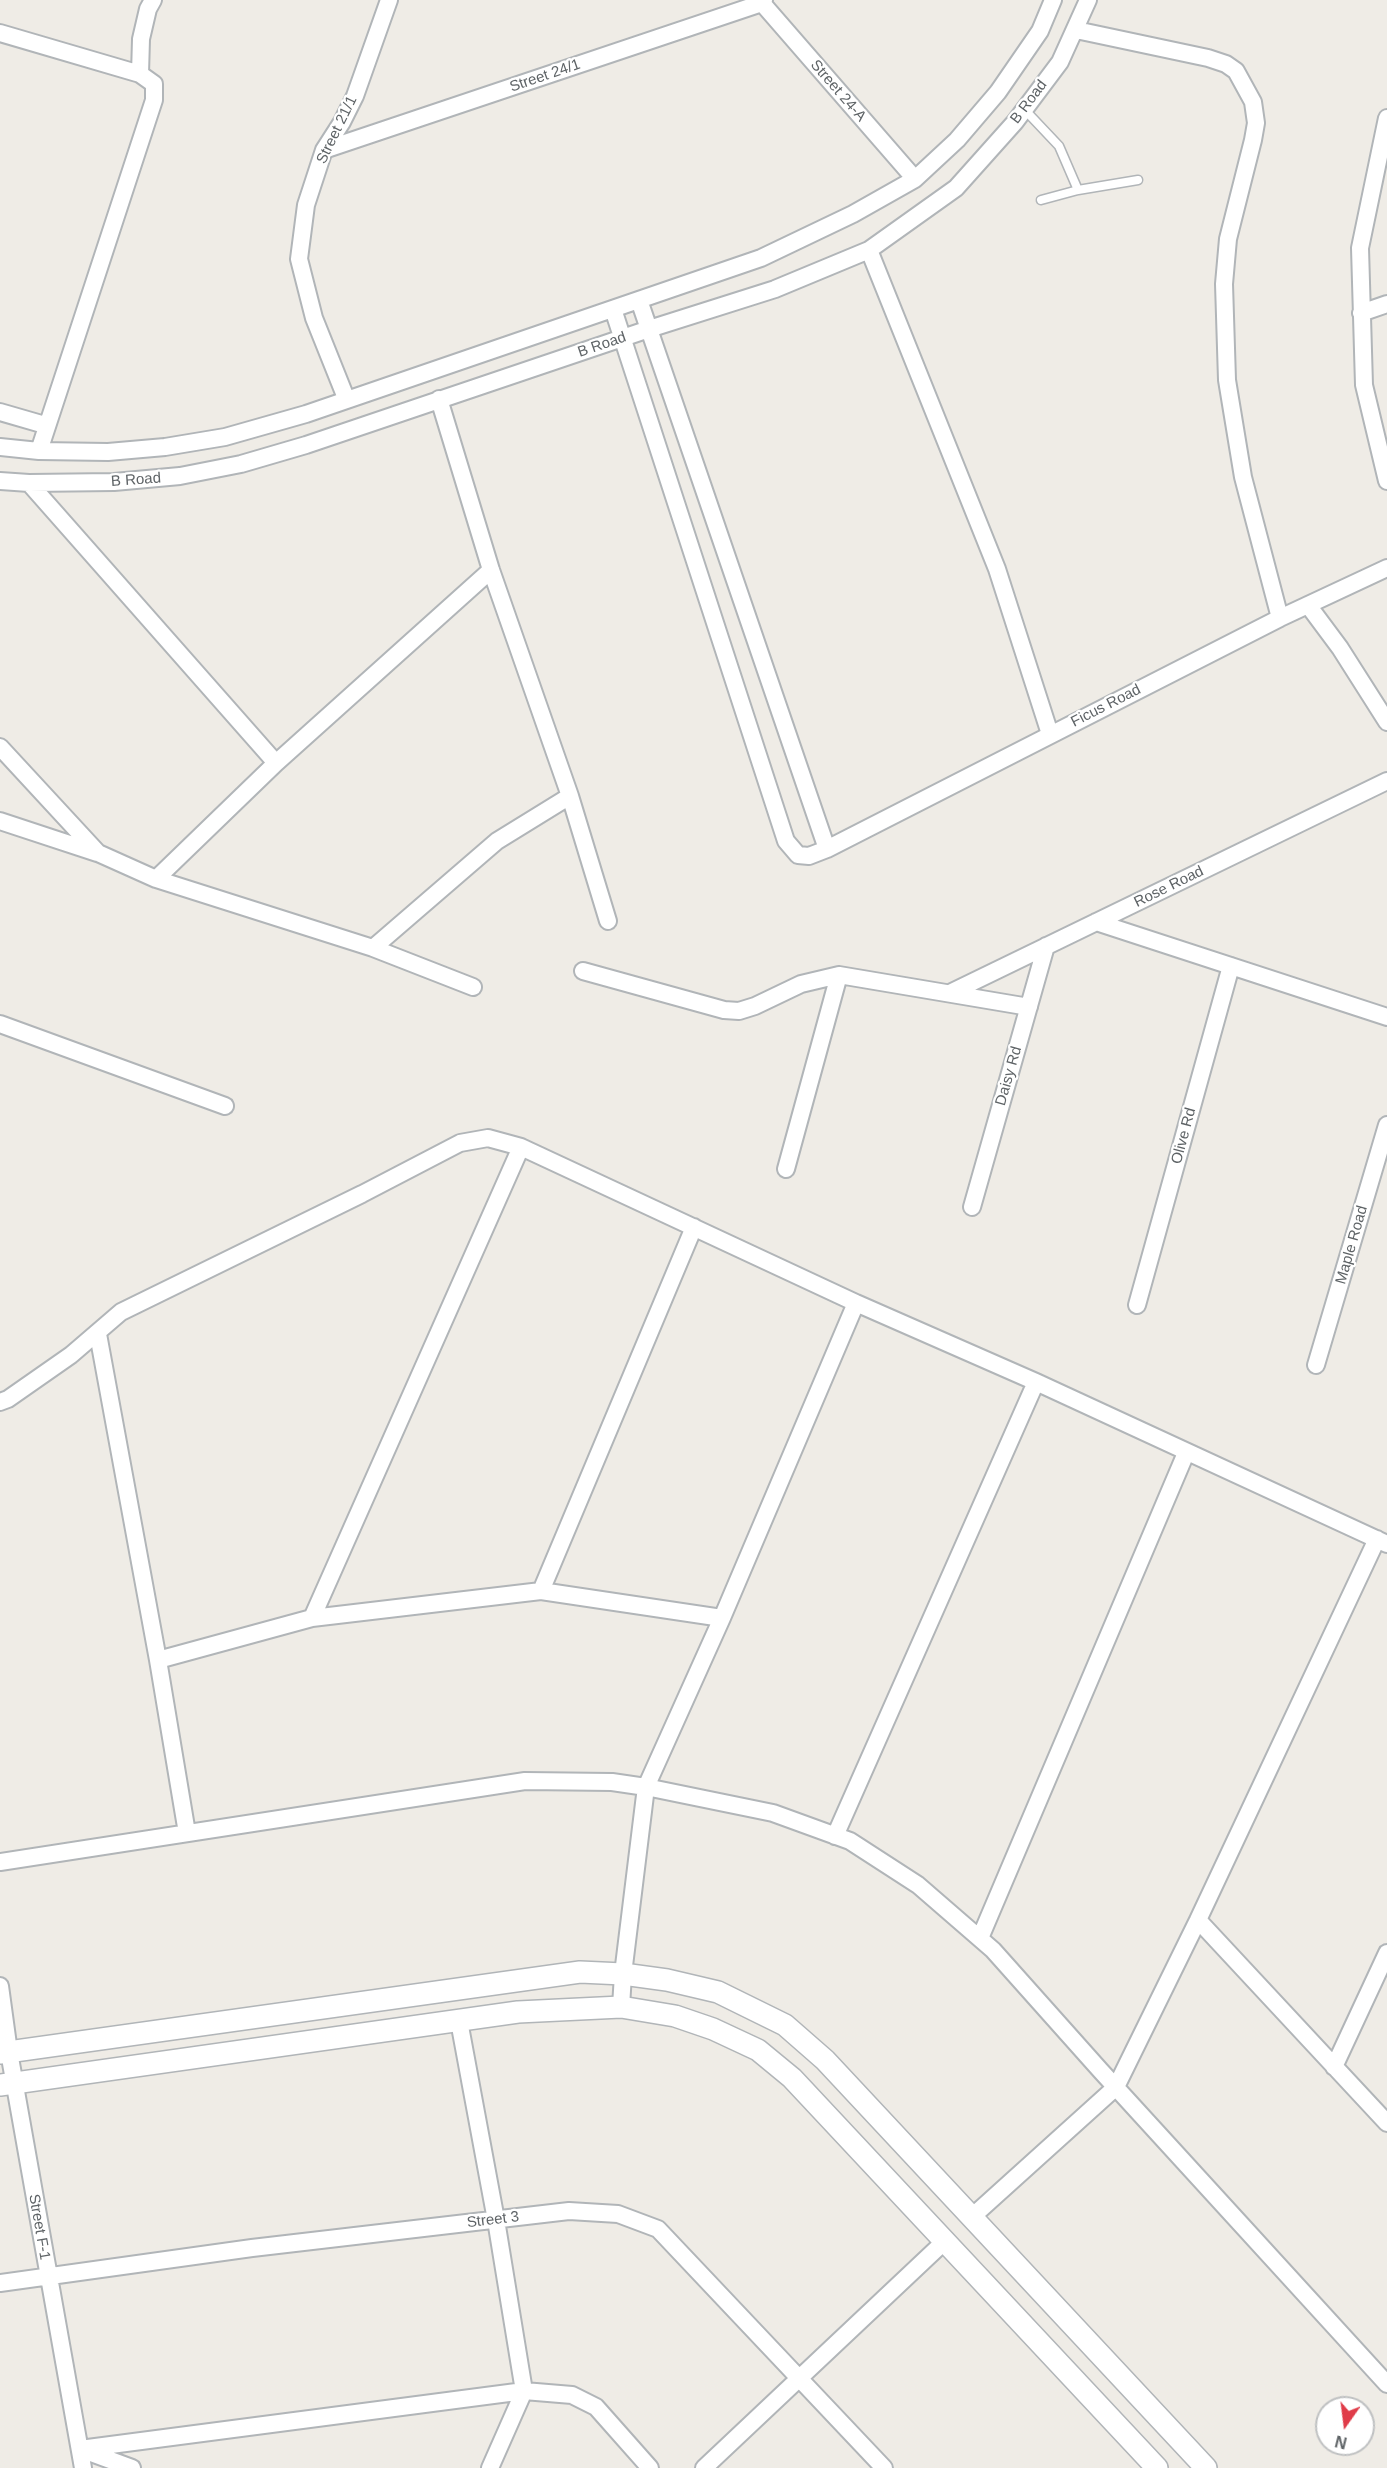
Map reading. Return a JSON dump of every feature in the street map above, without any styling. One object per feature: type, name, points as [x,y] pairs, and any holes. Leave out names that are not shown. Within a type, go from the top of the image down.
[{"type":"street","points":[[140,74],[141,39],[148,9],[153,0]]},
{"type":"street","name":"Street 21/1","points":[[346,398],[314,318],[299,259],[306,205],[324,150],[355,96],[389,0]]},
{"type":"street","name":"B Road","points":[[0,447],[39,451],[108,452],[225,437],[306,414],[346,398],[761,258],[853,214],[915,179],[957,140],[998,92],[1040,31],[1053,0]]},
{"type":"street","name":"B Road","points":[[0,481],[114,482],[207,472],[306,445],[649,329],[775,290],[869,250],[956,188],[1024,110],[1060,62],[1088,0]]},
{"type":"street","name":"Street 24/1","points":[[324,150],[763,2]]},
{"type":"street","name":"Street 24-A","points":[[763,2],[915,179]]},
{"type":"street","points":[[1076,30],[1208,58],[1226,64],[1236,71],[1253,102],[1256,123],[1253,140],[1228,239],[1224,284],[1227,380],[1243,477],[1280,618]]},
{"type":"street","points":[[0,33],[140,74],[154,84],[153,100],[45,425],[39,451]]},
{"type":"street","points":[[1387,118],[1360,248],[1364,385],[1387,481]]},
{"type":"street","points":[[869,250],[997,569],[1050,734]]},
{"type":"street","points":[[639,300],[827,849]]},
{"type":"street","points":[[1361,313],[1387,304]]},
{"type":"street","points":[[613,309],[623,338]]},
{"type":"street","name":"Ficus Road","points":[[623,338],[786,841],[798,855],[809,856],[827,849],[1280,618],[1387,568]]},
{"type":"street","points":[[439,399],[490,570],[570,796],[608,921]]},
{"type":"street","points":[[0,412],[45,425]]},
{"type":"street","points":[[29,483],[276,763]]},
{"type":"street","points":[[156,879],[276,763],[490,570]]},
{"type":"street","points":[[1308,605],[1340,648],[1387,722]]},
{"type":"street","points":[[0,747],[98,853]]},
{"type":"street","name":"Rose Road","points":[[952,992],[1387,781]]},
{"type":"street","points":[[373,948],[497,841],[570,796]]},
{"type":"street","points":[[0,821],[98,853],[156,879],[373,948],[473,987]]},
{"type":"street","points":[[1096,922],[1387,1017]]},
{"type":"street","name":"Daisy Rd","points":[[972,1207],[1046,946]]},
{"type":"street","name":"Olive Rd","points":[[1137,1305],[1231,966]]},
{"type":"street","points":[[583,971],[724,1010],[739,1011],[755,1006],[801,984],[839,975],[952,992],[1029,1007]]},
{"type":"street","points":[[786,1169],[839,975]]},
{"type":"street","points":[[0,1024],[225,1106]]},
{"type":"street","name":"Maple Road","points":[[1316,1365],[1387,1125]]},
{"type":"street","points":[[0,1402],[9,1398],[98,1334],[121,1312],[362,1194],[460,1143],[488,1138],[521,1147],[856,1303],[1036,1382],[1186,1453],[1382,1541],[1116,2087],[973,2216]]},
{"type":"street","points":[[312,1618],[521,1147]]},
{"type":"street","points":[[541,1591],[694,1227]]},
{"type":"street","points":[[621,2007],[646,1787],[722,1618],[856,1303]]},
{"type":"street","points":[[98,1334],[159,1660],[187,1833]]},
{"type":"street","points":[[835,1836],[1036,1382]]},
{"type":"street","points":[[980,1938],[1186,1453]]},
{"type":"street","points":[[159,1660],[312,1618],[541,1591],[722,1618]]},
{"type":"street","points":[[0,1862],[525,1781],[612,1782],[646,1787],[773,1813],[850,1841],[918,1885],[993,1950],[1387,2384]]},
{"type":"street","points":[[1198,1920],[1387,2123]]},
{"type":"street","points":[[1334,2067],[1386,1959]]},
{"type":"street","points":[[4,2052],[580,1972],[623,1974],[667,1980],[718,1992],[785,2025],[825,2060],[1206,2468]]},
{"type":"street","name":"Street F-1","points":[[0,1986],[8,2084],[83,2468]]},
{"type":"street","points":[[8,2084],[518,2012],[621,2007],[675,2016],[713,2029],[758,2050],[792,2078],[1157,2468]]},
{"type":"street","points":[[459,2021],[496,2220],[524,2391],[490,2468]]},
{"type":"street","name":"Street 3","points":[[0,2283],[252,2248],[569,2211],[618,2214],[658,2229],[884,2468]]},
{"type":"street","points":[[704,2468],[946,2240]]},
{"type":"street","points":[[80,2449],[524,2391],[572,2395],[596,2406],[650,2468]]},
{"type":"street","points":[[80,2449],[132,2468]]},
{"type":"lane","points":[[1024,110],[1059,146],[1078,190]]},
{"type":"lane","points":[[1041,200],[1078,190],[1138,180]]}]
